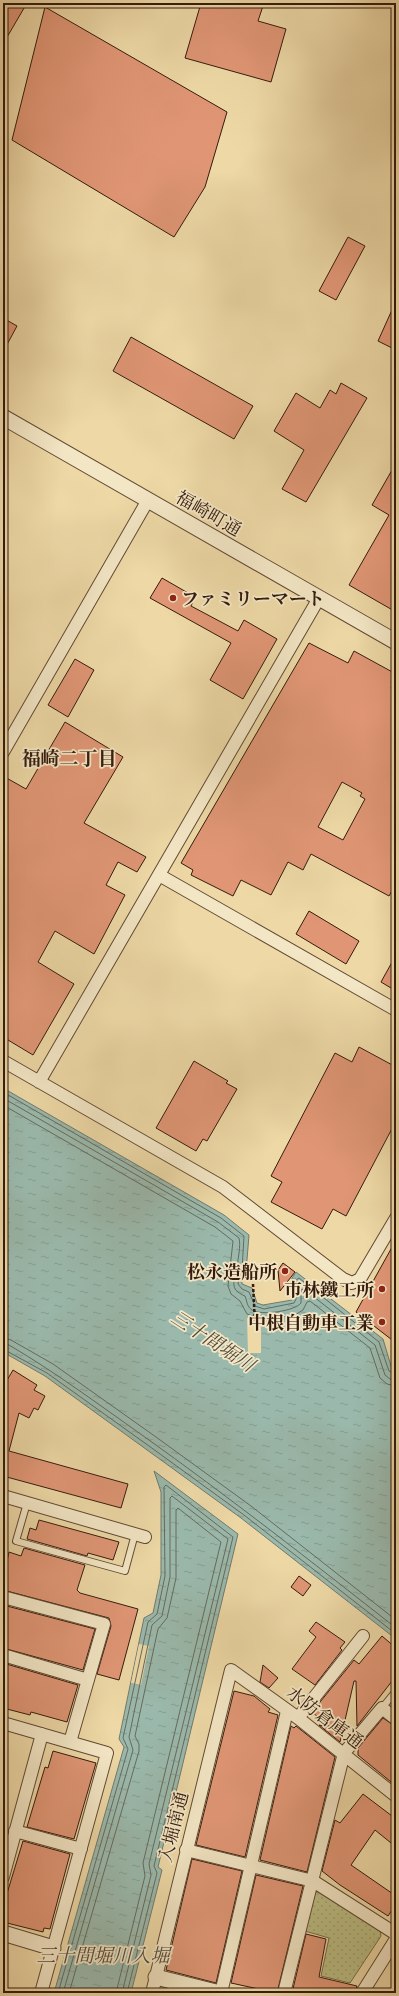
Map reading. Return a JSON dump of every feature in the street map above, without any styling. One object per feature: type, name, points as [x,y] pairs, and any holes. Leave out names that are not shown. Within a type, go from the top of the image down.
[{"type":"street","name":"福崎町通","points":[[3,417],[396,642]]},
{"type":"street","points":[[3,752],[148,500]]},
{"type":"street","points":[[39,1082],[319,598]]},
{"type":"street","points":[[158,874],[396,1010]]},
{"type":"street","points":[[3,1061],[223,1187],[343,1279],[352,1283],[360,1279],[392,1234],[396,1218]]},
{"type":"street","points":[[3,1496],[140,1536]]},
{"type":"street","points":[[3,1597],[104,1624],[70,1742]]},
{"type":"street","points":[[298,1718],[363,1636]]},
{"type":"street","points":[[3,1655],[88,1680]]},
{"type":"street","name":"水防倉庫通","points":[[231,1670],[344,1753],[396,1796]]},
{"type":"street","name":"入堀南通","points":[[152,1993],[231,1670]]},
{"type":"street","points":[[284,1993],[344,1753],[382,1708],[396,1719]]},
{"type":"street","points":[[156,1977],[220,1993],[288,1711]]},
{"type":"street","points":[[3,1723],[108,1753],[41,1993]]},
{"type":"street","points":[[3,1877],[42,1734]]},
{"type":"street","points":[[15,1831],[81,1849]]},
{"type":"street","points":[[186,1850],[250,1867],[313,1881],[396,1934]]},
{"type":"street","points":[[3,1933],[53,1948]]},
{"type":"street","points":[[362,1993],[396,1939]]},
{"type":"lane","points":[[27,1503],[16,1541],[125,1571],[140,1536]]},
{"type":"lane","points":[[382,1708],[396,1691]]},
{"type":"path","points":[[253,1284],[255,1323]]},
{"type":"green space","points":[[321,1890],[380,1930],[381,1936],[350,1983],[321,1976],[329,1938],[305,1931],[315,1893]]},
{"type":"water","name":"三十間堀川","points":[[3,1088],[224,1215],[249,1235],[246,1272],[242,1278],[242,1284],[252,1288],[257,1303],[263,1305],[292,1300],[292,1278],[296,1272],[383,1339],[391,1366],[396,1372],[396,1639],[241,1518],[45,1376],[3,1352]]},
{"type":"water","name":"三十間堀川入堀","points":[[154,1471],[238,1534],[158,1867],[162,1870],[131,1993],[54,1993],[124,1747],[119,1739],[144,1618],[153,1613],[161,1575],[161,1492]]},
{"type":"pier","points":[[247,1318],[261,1318],[261,1353],[248,1353]]},
{"type":"pier","points":[[139,1644],[149,1646],[141,1685],[131,1683]]},
{"type":"building","points":[[3,3],[27,3],[3,44]]},
{"type":"building","points":[[201,3],[264,3],[258,21],[286,29],[271,82],[185,58]]},
{"type":"building","points":[[45,7],[227,112],[205,187],[174,237],[12,140]]},
{"type":"building","points":[[348,237],[365,246],[336,300],[319,291]]},
{"type":"building","points":[[396,301],[396,350],[378,341]]},
{"type":"building","points":[[3,318],[17,326],[3,352]]},
{"type":"building","points":[[131,337],[253,406],[234,439],[113,371]]},
{"type":"building","points":[[341,383],[367,398],[306,502],[282,489],[304,450],[274,431],[296,393],[320,408],[330,390],[336,394]]},
{"type":"building","points":[[396,463],[396,612],[349,585],[389,515],[372,505]]},
{"type":"building","points":[[162,578],[195,597],[191,606],[238,631],[244,620],[277,639],[243,699],[210,680],[231,643],[150,598]]},
{"type":"building","points":[[309,643],[348,663],[354,651],[396,674],[396,678],[391,688],[396,690],[396,884],[389,896],[311,854],[303,870],[288,862],[271,895],[241,880],[233,896],[191,875],[193,870],[181,863]],"holes":[[[342,782],[362,793],[360,796],[365,799],[343,840],[318,827]]]},
{"type":"building","points":[[75,659],[94,670],[68,717],[48,705]]},
{"type":"building","points":[[65,722],[123,757],[84,823],[146,857],[137,872],[118,862],[106,885],[125,895],[94,954],[55,931],[38,962],[74,984],[33,1055],[3,1037],[3,776],[26,789]]},
{"type":"building","points":[[309,911],[359,941],[346,964],[296,934]]},
{"type":"building","points":[[396,955],[396,991],[381,982]]},
{"type":"building","points":[[359,1047],[396,1067],[396,1121],[346,1216],[333,1209],[322,1229],[271,1202],[282,1182],[271,1176],[335,1053],[352,1062]]},
{"type":"building","points":[[194,1061],[228,1081],[226,1083],[237,1089],[207,1141],[203,1139],[196,1151],[156,1128]]},
{"type":"building","points":[[396,1240],[396,1343],[356,1312]]},
{"type":"building","points":[[283,1263],[295,1272],[280,1291],[278,1270]]},
{"type":"building","points":[[13,1370],[37,1385],[34,1390],[45,1396],[38,1410],[34,1408],[29,1418],[19,1413],[9,1451],[128,1484],[121,1508],[3,1476],[3,1387]]},
{"type":"building","points":[[39,1520],[119,1542],[113,1560],[88,1553],[87,1556],[27,1539],[30,1528],[36,1530]]},
{"type":"building","points":[[24,1548],[85,1565],[77,1590],[80,1593],[138,1609],[119,1680],[97,1674],[111,1626],[109,1618],[3,1590],[3,1570],[5,1570],[9,1552],[21,1556]]},
{"type":"building","points":[[299,1576],[311,1585],[303,1596],[291,1587]]},
{"type":"building","points":[[3,1605],[95,1629],[83,1670],[3,1648]]},
{"type":"building","points":[[316,1622],[345,1642],[340,1648],[342,1650],[315,1685],[292,1669],[316,1637],[309,1631]]},
{"type":"building","points":[[382,1636],[396,1648],[396,1676],[357,1726],[356,1681],[354,1681],[340,1742],[319,1725],[331,1728],[312,1712],[354,1660],[359,1664]]},
{"type":"building","points":[[3,1663],[78,1685],[67,1722],[31,1712],[30,1715],[3,1708]]},
{"type":"building","points":[[263,1665],[278,1678],[269,1688],[260,1682]]},
{"type":"building","points":[[234,1691],[254,1696],[270,1709],[268,1712],[278,1715],[245,1857],[196,1845]]},
{"type":"building","points":[[383,1718],[396,1727],[396,1786],[358,1755],[358,1748]]},
{"type":"building","points":[[291,1726],[294,1728],[296,1726],[335,1757],[307,1872],[260,1860]]},
{"type":"building","points":[[53,1751],[96,1763],[74,1839],[27,1827],[45,1767],[48,1768]]},
{"type":"building","points":[[363,1794],[396,1819],[396,1847],[375,1830],[351,1865],[396,1896],[396,1904],[388,1916],[340,1885],[322,1871],[335,1820],[340,1823]]},
{"type":"building","points":[[23,1841],[70,1854],[50,1929],[44,1928],[43,1932],[3,1922],[5,1900]]},
{"type":"building","points":[[192,1859],[242,1871],[216,1983],[166,1970]]},
{"type":"building","points":[[256,1875],[303,1886],[277,1993],[231,1983]]},
{"type":"building","points":[[306,1934],[326,1939],[319,1977],[357,1986],[355,1993],[292,1993]]},
{"type":"building","points":[[162,1988],[183,1993],[161,1993]]},
{"type":"place","name":"ファミリーマート","points":[[173,598]]},
{"type":"place","name":"松永造船所","points":[[285,1271]]},
{"type":"place","name":"市林鐵工所","points":[[382,1289]]},
{"type":"place","name":"中根自動車工業","points":[[382,1322]]},
{"type":"district","name":"福崎二丁目","points":[[69,758]]}]
